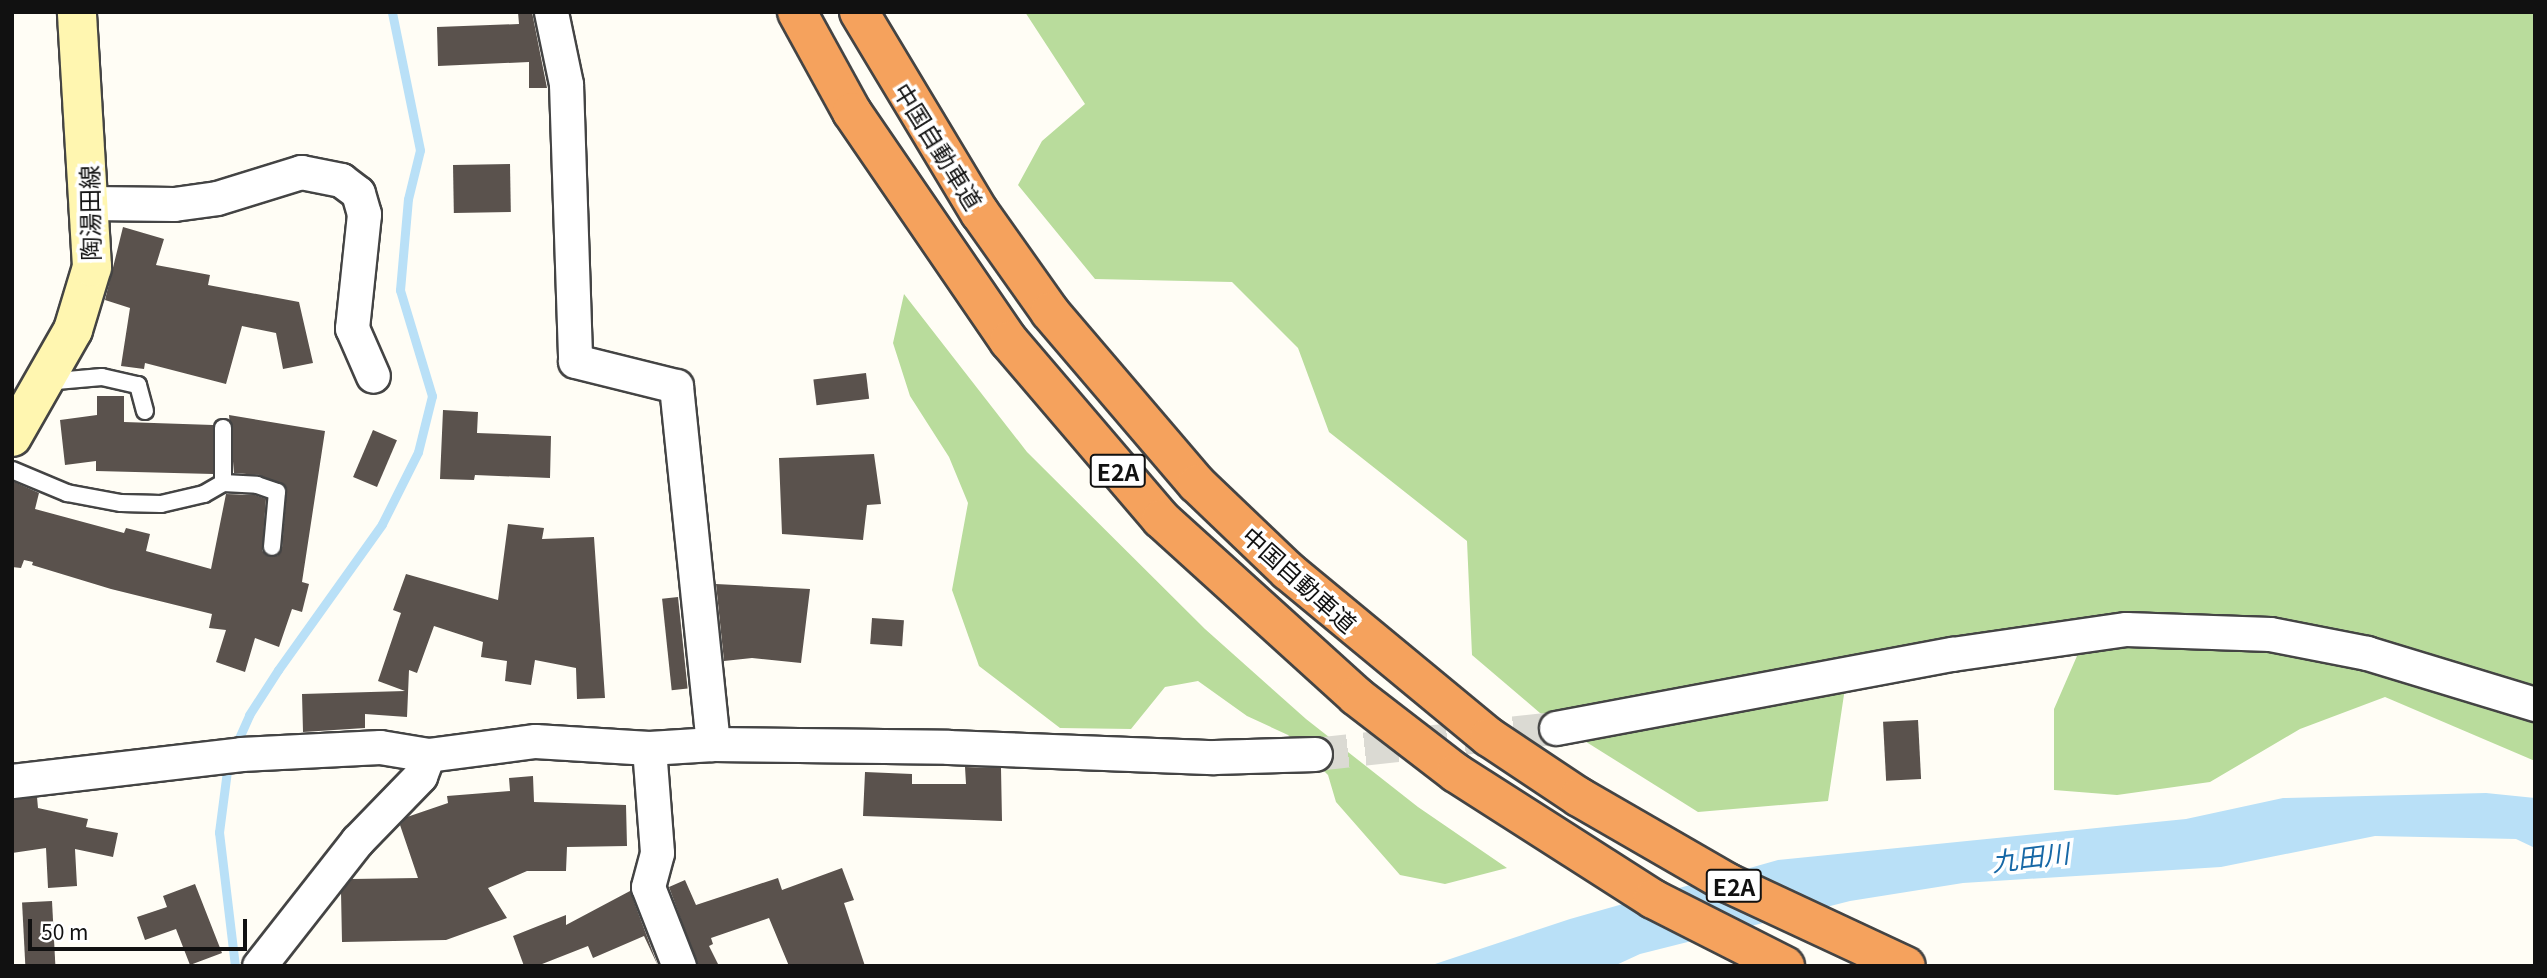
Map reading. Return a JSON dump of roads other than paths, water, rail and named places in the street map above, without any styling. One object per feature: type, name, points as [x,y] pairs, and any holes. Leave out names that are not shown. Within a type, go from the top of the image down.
[{"type":"highway","name":"中国自動車道","points":[[797,12],[852,111],[1009,341],[1161,519],[1356,696],[1545,834],[1653,899],[1785,966]]},
{"type":"highway","name":"中国自動車道","points":[[859,12],[980,213],[1049,312],[1197,484],[1287,571],[1395,663],[1489,737],[1580,797],[1728,883],[1901,964]]},
{"type":"main road","name":"陶湯田線","points":[[13,443],[43,382],[73,330],[92,267],[91,203],[77,12]]},
{"type":"street","points":[[551,12],[566,84],[575,360],[676,386],[713,744]]},
{"type":"street","points":[[91,203],[174,204],[206,199],[300,172],[341,180],[358,193],[364,214],[352,328],[373,376]]},
{"type":"street","points":[[1556,728],[1952,654],[2126,629],[2270,634],[2367,653],[2535,704]]},
{"type":"street","points":[[12,780],[225,756],[380,747],[428,755],[536,741],[649,748],[713,744],[948,747],[1214,757],[1315,754]]},
{"type":"street","points":[[649,748],[657,853],[648,887],[678,966]]},
{"type":"street","points":[[259,966],[357,841],[420,776],[428,755]]},
{"type":"lane","points":[[43,382],[102,377],[138,385],[145,411]]},
{"type":"lane","points":[[223,428],[223,483]]},
{"type":"lane","points":[[13,443],[67,493],[121,503],[161,504],[204,495],[223,483],[257,485],[277,492],[272,547]]},
{"type":"water","name":"九田川","points":[[2486,793],[2535,798],[2535,848],[2516,839],[2375,836],[2221,867],[1963,883],[1850,901],[1640,954],[1614,966],[1429,966],[1570,919],[1778,860],[2186,819],[2283,798]]},
{"type":"waterway","points":[[235,747],[249,715],[278,670],[382,524],[418,452],[432,396],[400,290],[408,199],[420,150],[392,12]]},
{"type":"waterway","points":[[228,763],[219,832],[235,966]]},
{"type":"tunnel","points":[[1315,754],[1556,728]]}]
